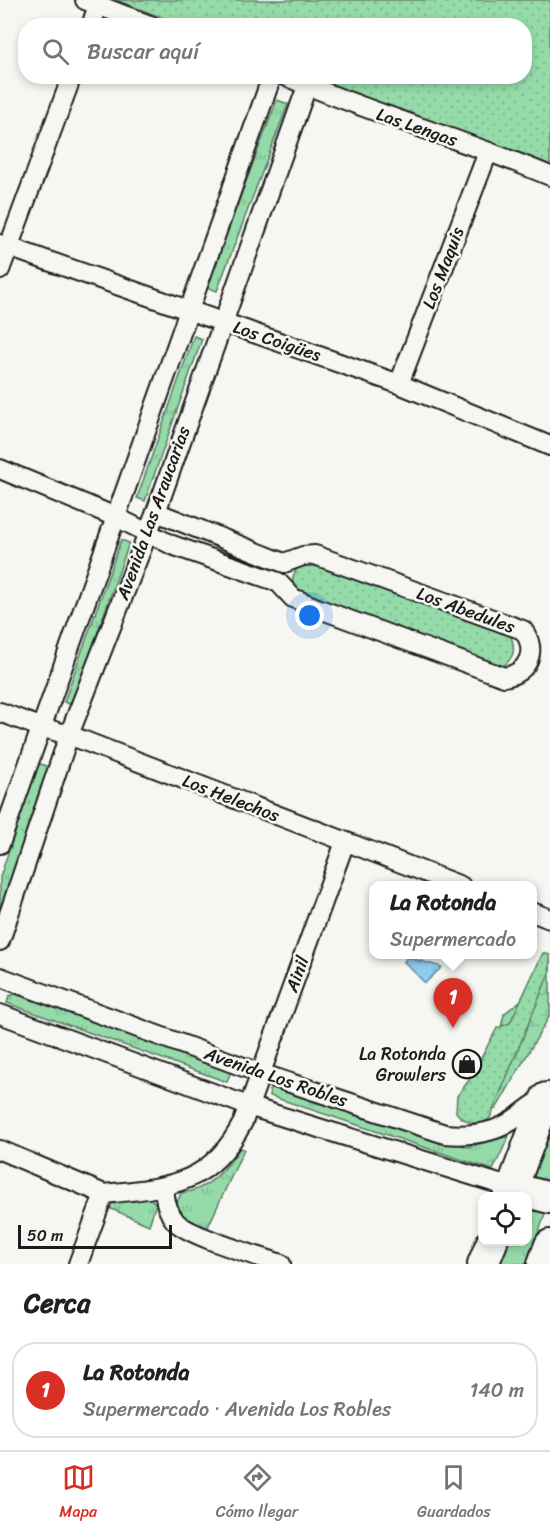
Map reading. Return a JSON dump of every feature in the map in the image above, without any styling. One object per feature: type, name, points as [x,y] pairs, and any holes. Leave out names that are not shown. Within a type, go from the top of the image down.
[{"type":"main road","points":[[511,1192],[548,1098]]},
{"type":"main road","name":"Avenida Los Robles","points":[[532,1195],[550,1198]]},
{"type":"main road","points":[[543,1264],[550,1245]]},
{"type":"main road","points":[[483,1264],[490,1246]]},
{"type":"street","points":[[91,18],[92,3],[131,18]]},
{"type":"street","points":[[0,270],[4,246],[69,84]]},
{"type":"street","name":"Avenida Las Araucarias","points":[[0,844],[269,84]]},
{"type":"street","name":"Las Lengas","points":[[302,84],[345,102],[550,176]]},
{"type":"street","name":"Avenida Las Araucarias","points":[[0,941],[69,735],[156,512],[306,86]]},
{"type":"street","name":"Los Maquis","points":[[399,384],[488,152]]},
{"type":"street","name":"Los Coigües","points":[[4,246],[399,384],[550,446]]},
{"type":"street","name":"Los Abedules","points":[[0,469],[116,517],[172,545],[278,582],[293,598],[504,677],[520,672],[529,660],[531,644],[523,630],[315,555],[303,556],[284,563]]},
{"type":"street","points":[[156,512],[284,563],[278,582]]},
{"type":"street","name":"Los Helechos","points":[[0,712],[69,735],[450,881]]},
{"type":"street","name":"Ainil","points":[[104,1194],[164,1187],[190,1178],[213,1163],[235,1137],[345,842]]},
{"type":"street","name":"Avenida Los Robles","points":[[0,976],[260,1073],[445,1134],[474,1134],[502,1127],[512,1122],[529,1106],[548,1098]]},
{"type":"street","name":"Avenida Los Robles","points":[[0,1014],[248,1106],[511,1192]]},
{"type":"street","points":[[0,1150],[104,1194],[78,1264]]},
{"type":"street","points":[[164,1187],[164,1197],[171,1214],[184,1229],[281,1264]]},
{"type":"green space","points":[[116,0],[550,0],[550,166],[329,84],[532,84],[532,18],[163,18]]},
{"type":"green space","points":[[277,100],[288,104],[217,291],[206,287]]},
{"type":"green space","points":[[194,336],[202,339],[145,501],[137,498]]},
{"type":"green space","points":[[121,540],[129,543],[72,705],[64,702]]},
{"type":"green space","points":[[308,563],[511,636],[513,650],[511,657],[501,668],[295,593],[293,579],[295,572],[299,565]]},
{"type":"green space","points":[[38,763],[49,767],[0,914],[0,877]]},
{"type":"green space","points":[[543,953],[550,955],[550,971],[490,1118],[483,1123],[472,1123],[461,1118],[456,1112],[457,1096],[470,1079],[497,1028],[510,1023]]},
{"type":"green space","points":[[550,962],[550,1015],[496,1109],[484,1110],[504,1014],[520,1001]]},
{"type":"green space","points":[[15,994],[231,1071],[227,1082],[7,1003],[9,996]]},
{"type":"green space","points":[[274,1086],[468,1147],[509,1136],[493,1170],[270,1096],[269,1090]]},
{"type":"green space","points":[[550,1126],[550,1186],[526,1178]]},
{"type":"green space","points":[[240,1148],[244,1149],[207,1229],[189,1223],[180,1217],[177,1203],[181,1193],[200,1188],[215,1178]]},
{"type":"green space","points":[[147,1195],[156,1204],[149,1225],[111,1209],[108,1205],[115,1199]]},
{"type":"green space","points":[[532,1210],[546,1212],[527,1264],[497,1264],[504,1246],[532,1246]]},
{"type":"water","points":[[406,959],[414,959],[442,967],[425,983],[404,962]]},
{"type":"place","name":"La Rotonda","points":[[453,1028]]},
{"type":"place","name":"La Rotonda Growlers","points":[[467,1064]]}]
